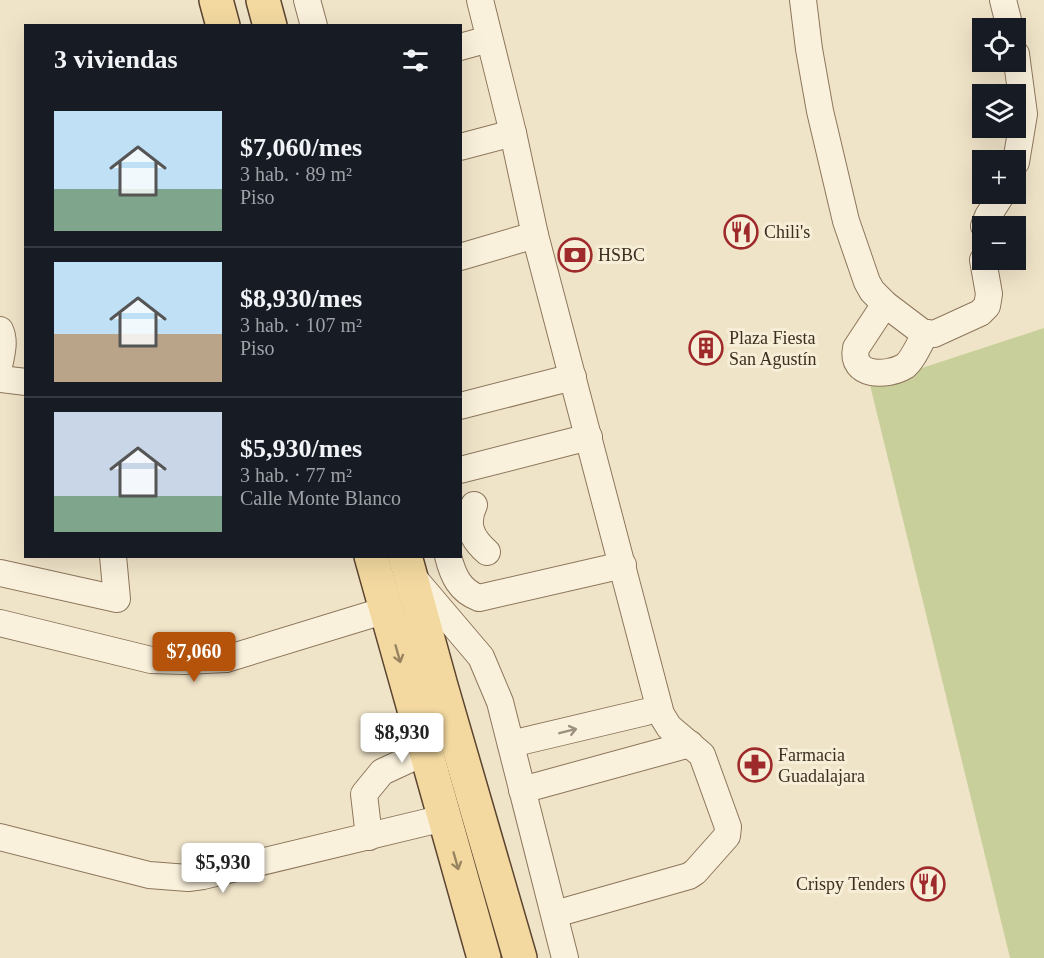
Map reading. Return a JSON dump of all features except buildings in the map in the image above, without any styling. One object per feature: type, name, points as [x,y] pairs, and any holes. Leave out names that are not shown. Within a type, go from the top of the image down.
[{"type":"main road","points":[[216,0],[222,24]]},
{"type":"main road","points":[[240,0],[246,24]]},
{"type":"main road","points":[[263,0],[269,24]]},
{"type":"main road","points":[[372,558],[484,958]]},
{"type":"main road","points":[[407,564],[520,958]]},
{"type":"street","points":[[307,0],[313,24]]},
{"type":"street","points":[[480,0],[513,133],[535,235],[661,714],[669,727],[702,755],[729,827],[727,836],[689,876],[555,914]]},
{"type":"street","points":[[803,0],[820,111],[846,221],[867,282],[885,304],[926,333],[934,334],[984,310],[989,302],[984,270]]},
{"type":"street","points":[[1004,0],[1008,18]]},
{"type":"street","points":[[462,46],[489,39]]},
{"type":"street","points":[[1018,72],[1024,114],[1018,150]]},
{"type":"street","points":[[462,146],[513,133]]},
{"type":"street","points":[[462,256],[535,235]]},
{"type":"street","points":[[885,304],[856,348],[854,356],[858,366],[864,370],[889,372],[906,365],[926,333]]},
{"type":"street","points":[[0,330],[3,336],[0,362]]},
{"type":"street","points":[[462,405],[573,377]]},
{"type":"street","points":[[0,379],[24,382]]},
{"type":"street","points":[[462,469],[589,437]]},
{"type":"street","points":[[474,505],[469,518],[469,526],[476,542],[487,552]]},
{"type":"street","points":[[0,573],[117,599],[113,558]]},
{"type":"street","points":[[449,558],[459,586],[470,595],[479,598],[623,566]]},
{"type":"street","points":[[407,564],[481,657],[500,702],[565,958]]},
{"type":"street","points":[[0,623],[132,657],[184,661],[226,659],[386,610]]},
{"type":"street","points":[[511,744],[646,712]]},
{"type":"street","points":[[522,789],[690,744]]},
{"type":"street","points":[[369,837],[364,794],[382,772],[425,752]]},
{"type":"street","points":[[0,837],[149,875],[188,878],[444,818]]},
{"type":"green space","points":[[1044,328],[1044,958],[1010,958],[870,385]]},
{"type":"place","name":"Chili's","points":[[741,232]]},
{"type":"place","name":"HSBC","points":[[575,255]]},
{"type":"place","name":"Plaza Fiesta San Agustín","points":[[706,348]]},
{"type":"place","name":"Farmacia Guadalajara","points":[[755,765]]},
{"type":"place","name":"Crispy Tenders","points":[[928,884]]}]
